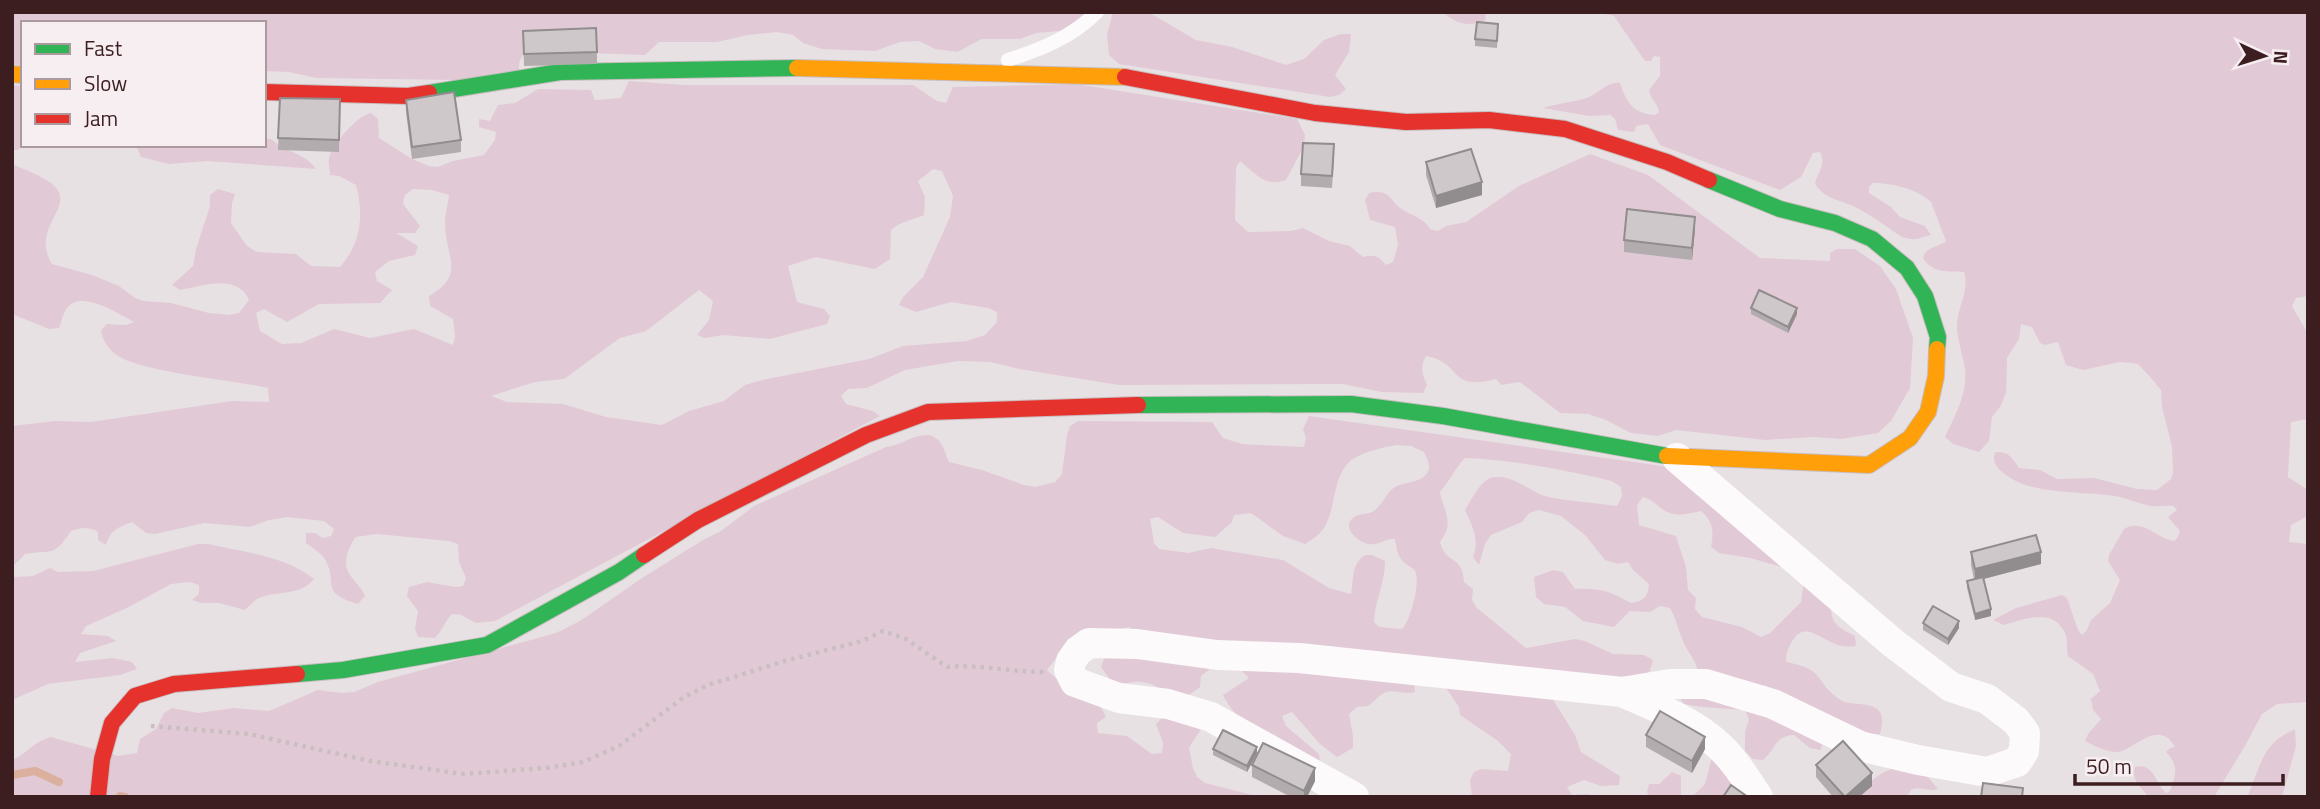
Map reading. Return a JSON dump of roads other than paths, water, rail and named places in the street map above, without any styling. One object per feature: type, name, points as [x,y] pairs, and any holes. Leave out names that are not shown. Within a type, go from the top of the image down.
[{"type":"street","points":[[98,797],[102,759],[111,723],[135,696],[174,684],[343,670],[487,645],[619,572],[698,520],[866,435],[928,412],[1115,405],[1351,404],[1443,415],[1677,458],[1868,465],[1910,438],[1928,412],[1936,376],[1938,337],[1925,296],[1907,268],[1872,239],[1835,223],[1780,209],[1667,162],[1565,129],[1489,120],[1406,122],[1315,113],[1130,77],[970,72],[770,67],[560,72],[408,96],[315,96],[266,92]]},
{"type":"street","points":[[1354,797],[1210,717],[1168,704],[1119,698],[1075,682],[1069,670],[1071,661],[1077,651],[1089,643],[1137,644],[1217,655],[1299,658],[1622,692],[1670,684],[1706,684],[1773,704],[1860,746],[1987,772],[2017,762],[2024,751],[2025,733],[2016,721],[1987,699],[1951,687],[1893,643],[1677,458]]},
{"type":"street","points":[[1622,692],[1663,710],[1704,733],[1732,759],[1758,797]]},
{"type":"lane","points":[[970,72],[1049,47],[1084,25],[1097,12]]},
{"type":"waterway","points":[[12,775],[35,771],[59,782]]},
{"type":"waterway","points":[[120,796],[125,797]]}]
